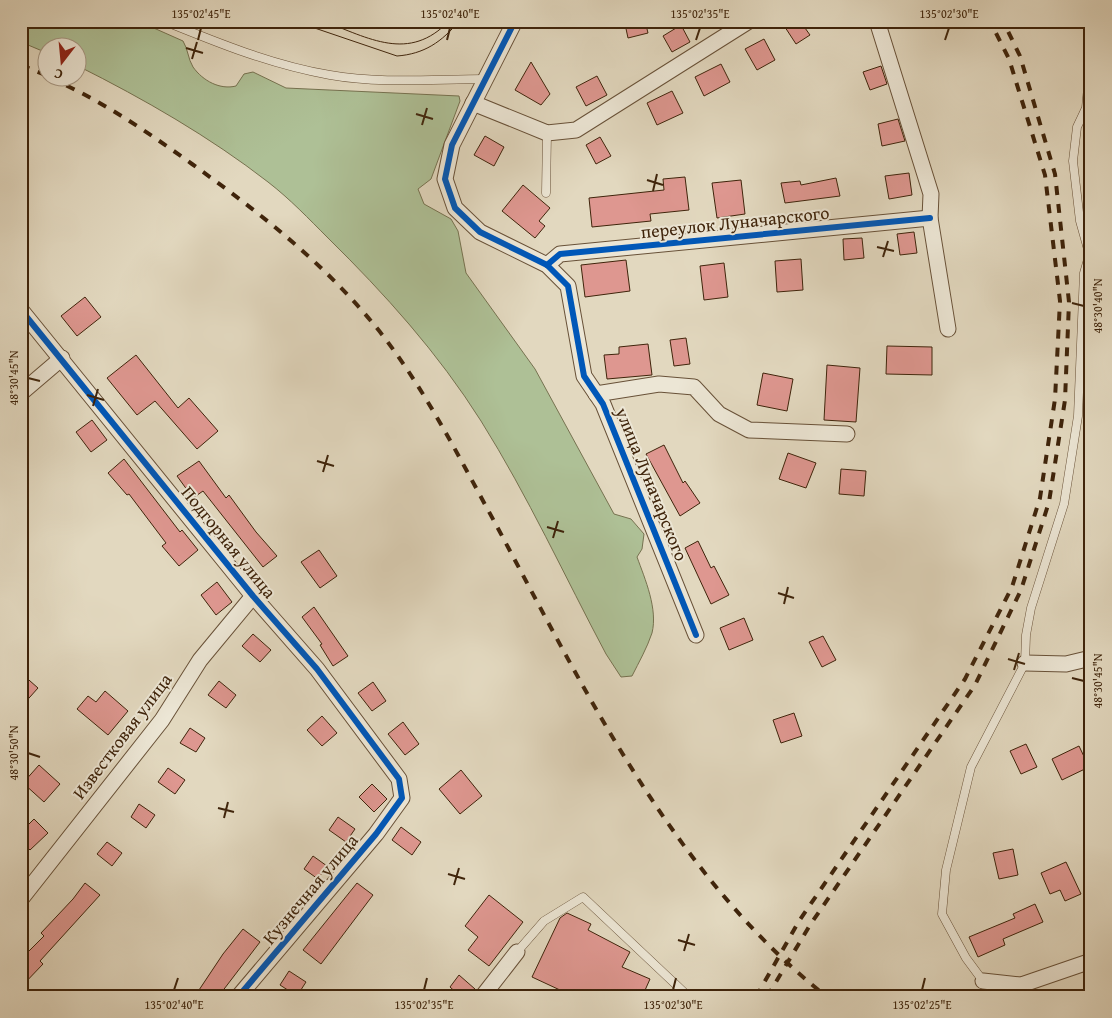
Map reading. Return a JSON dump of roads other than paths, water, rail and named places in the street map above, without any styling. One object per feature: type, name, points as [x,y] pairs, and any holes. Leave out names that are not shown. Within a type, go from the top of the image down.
[{"type":"street","name":"улица Луначарского","points":[[515,21],[452,145],[445,179],[456,208],[480,232],[547,265],[568,286],[584,376],[603,404],[696,635]]},
{"type":"street","points":[[473,103],[547,133],[576,130],[749,21]]},
{"type":"street","points":[[877,21],[931,194],[930,218],[948,329]]},
{"type":"street","name":"переулок Луначарского","points":[[547,265],[560,254],[930,218]]},
{"type":"street","name":"Подгорная улица","points":[[21,310],[62,358],[253,596],[317,669],[399,779],[402,798]]},
{"type":"street","points":[[21,393],[62,358]]},
{"type":"street","points":[[596,394],[659,384],[694,387],[719,414],[749,430],[847,434]]},
{"type":"street","name":"Известковая улица","points":[[21,899],[162,720],[200,660],[253,596]]},
{"type":"street","points":[[1025,663],[1066,664],[1091,658]]},
{"type":"street","name":"Кузнечная улица","points":[[238,997],[376,834],[402,798]]},
{"type":"street","points":[[482,997],[518,952]]},
{"type":"street","points":[[983,981],[1021,985],[1091,960]]},
{"type":"lane","points":[[164,21],[252,56],[330,75],[374,80],[486,79]]},
{"type":"lane","points":[[983,981],[966,958],[942,914],[946,870],[971,767],[1025,663],[1026,635],[1031,608],[1064,504],[1078,416],[1084,273],[1090,251],[1080,221],[1073,161],[1077,127],[1086,108],[1091,57]]},
{"type":"lane","points":[[546,193],[547,133]]},
{"type":"lane","points":[[518,952],[544,922],[583,897],[689,997]]},
{"type":"tram line","points":[[294,21],[397,56],[416,53],[432,46],[459,21]]},
{"type":"tram line","points":[[323,21],[373,40],[404,44],[419,41],[434,34],[449,21]]},
{"type":"railway","points":[[756,997],[799,921],[965,679],[1012,587],[1040,498],[1055,399],[1060,301],[1045,175],[1009,59],[990,21]]},
{"type":"railway","points":[[767,997],[810,925],[975,685],[1021,590],[1049,502],[1065,400],[1069,302],[1055,174],[1020,56],[1003,21]]},
{"type":"railway","points":[[21,65],[38,72]]},
{"type":"railway","points":[[71,88],[123,117],[158,140],[245,203],[320,267],[366,315],[402,362],[430,406],[563,650],[637,777],[678,837],[723,895],[772,948],[827,997]]}]
